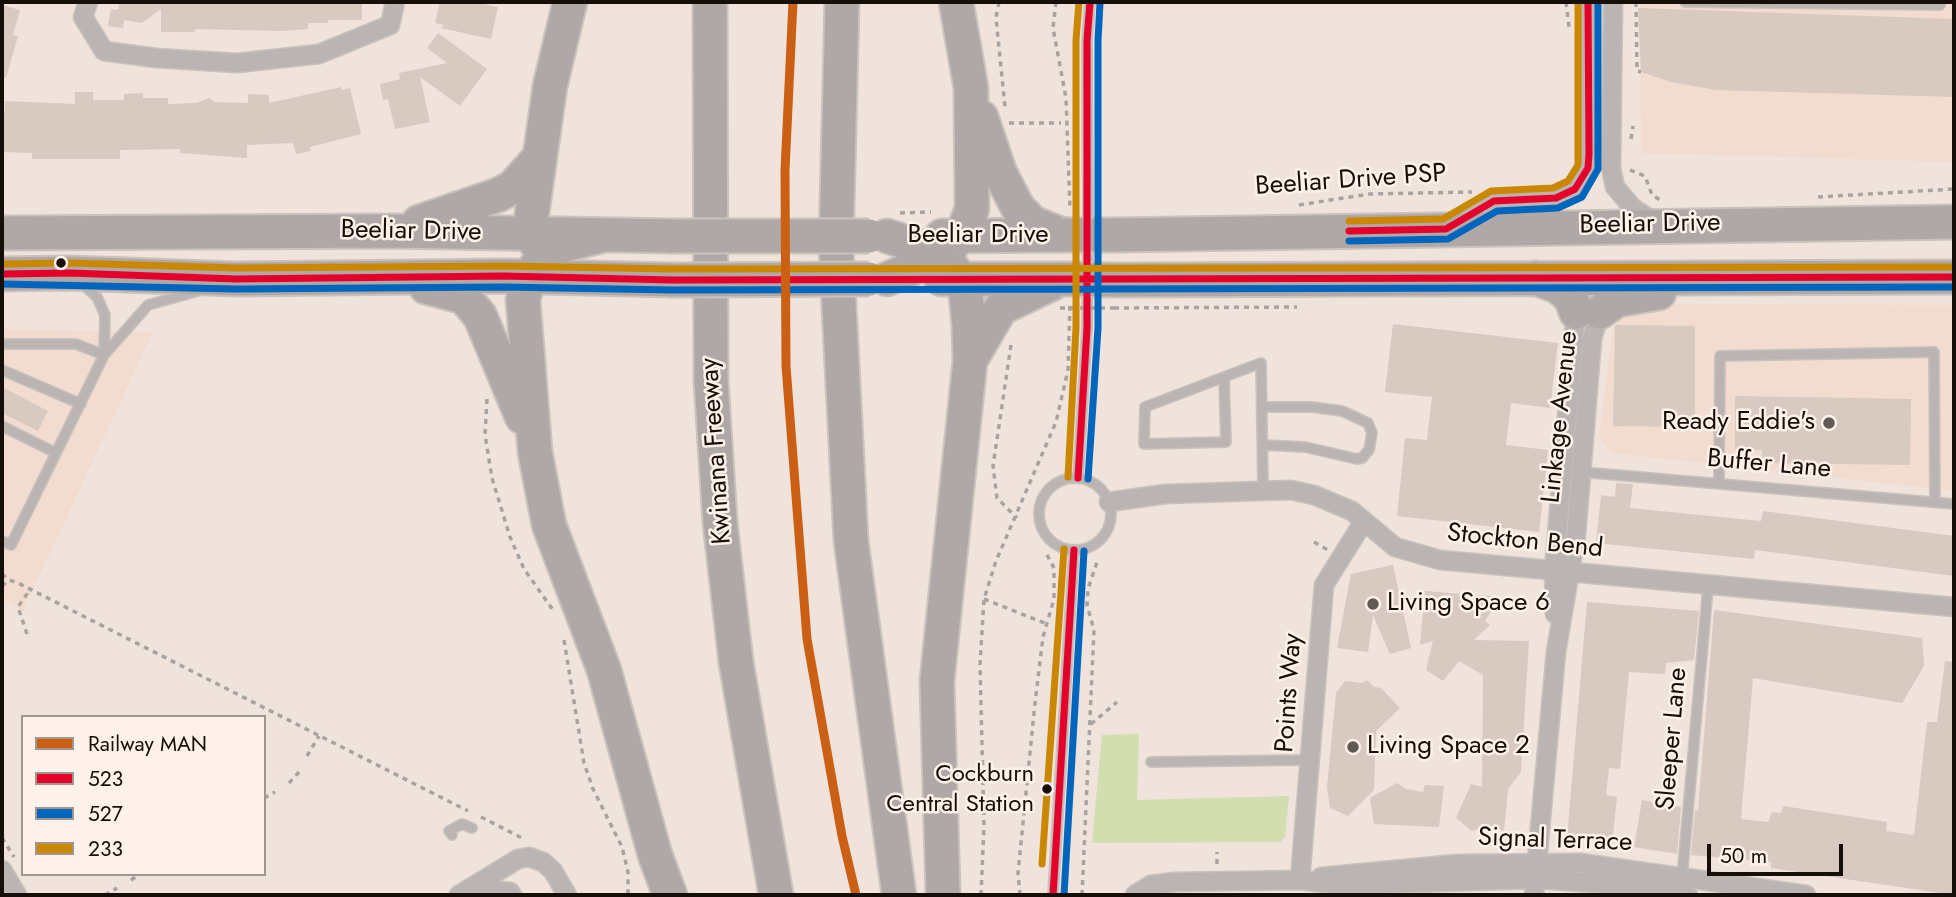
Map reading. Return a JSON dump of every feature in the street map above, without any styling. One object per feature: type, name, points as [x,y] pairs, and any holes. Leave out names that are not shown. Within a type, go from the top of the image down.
[{"type":"highway","points":[[570,2],[550,86],[540,156],[535,255],[523,300],[535,452],[550,525],[604,670],[655,855],[670,895]]},
{"type":"highway","name":"Kwinana Freeway","points":[[710,2],[711,380],[720,522],[736,662],[776,895]]},
{"type":"highway","points":[[842,2],[836,247],[851,541],[898,895]]},
{"type":"highway","points":[[956,2],[971,88],[1000,173],[1018,208],[1033,223],[1066,223]]},
{"type":"highway","points":[[943,895],[937,681],[970,360],[966,295],[954,257],[972,209],[971,88]]},
{"type":"highway","points":[[393,231],[498,195],[513,187],[540,156]]},
{"type":"highway","name":"Beeliar Drive","points":[[2,233],[393,231],[535,255],[592,278],[878,279],[1066,223],[1115,235],[1446,229],[1664,215],[1945,219]]},
{"type":"highway","name":"Beeliar Drive","points":[[2,274],[70,273],[236,279],[390,278],[535,255],[600,236],[884,228],[954,257],[1064,296],[1534,278],[1954,277]]},
{"type":"highway","points":[[1534,278],[1559,287],[1588,312],[1627,297],[1737,277]]},
{"type":"highway","points":[[390,278],[464,297],[480,316],[492,338],[535,452]]},
{"type":"highway","points":[[970,360],[1001,308],[1064,296]]},
{"type":"highway","points":[[736,662],[733,736],[753,895]]},
{"type":"street","points":[[88,2],[83,17],[104,51],[156,58],[237,63],[319,54],[390,26],[395,2]]},
{"type":"street","points":[[1613,2],[1612,168],[1615,187],[1633,208],[1664,215]]},
{"type":"street","points":[[1446,229],[1494,201],[1556,198],[1575,189],[1583,178],[1588,168],[1590,141],[1594,3]]},
{"type":"street","name":"Linkage Avenue","points":[[1562,572],[1576,534],[1592,339],[1588,312]]},
{"type":"street","name":"Linkage Avenue","points":[[1536,879],[1562,572],[1588,312]]},
{"type":"street","name":"Stockton Bend","points":[[1109,502],[1165,494],[1291,490],[1314,495],[1352,511],[1395,547],[1440,560],[1708,587],[1954,607]]},
{"type":"street","name":"Points Way","points":[[1300,880],[1312,760],[1313,696],[1324,585],[1364,521]]},
{"type":"street","points":[[458,895],[518,859],[529,858],[543,862],[553,871],[567,895]]},
{"type":"street","points":[[2,870],[18,895]]},
{"type":"street","name":"Signal Terrace","points":[[1135,895],[1151,885],[1174,882],[1300,880],[1343,885],[1536,879],[1683,890],[1806,895]]},
{"type":"street","points":[[470,895],[483,890],[510,892],[512,895]]},
{"type":"lane","points":[[1078,478],[1087,328],[1087,40],[1090,2]]},
{"type":"lane","points":[[1685,2],[1940,5],[1940,2]]},
{"type":"lane","points":[[70,273],[97,296],[105,315],[104,355]]},
{"type":"lane","points":[[2,541],[11,545],[104,355],[148,305],[236,279]]},
{"type":"lane","points":[[2,344],[76,344],[104,355]]},
{"type":"lane","points":[[1719,481],[1720,356],[1934,352],[1935,502]]},
{"type":"lane","points":[[1224,377],[1226,442],[1144,444],[1145,407],[1224,377],[1261,363],[1263,489]]},
{"type":"lane","points":[[2,370],[81,404]]},
{"type":"lane","points":[[1262,407],[1312,407],[1342,411],[1368,423],[1372,433],[1369,450],[1362,458],[1357,459],[1305,447],[1262,445]]},
{"type":"lane","points":[[2,426],[56,453]]},
{"type":"lane","name":"Buffer Lane","points":[[1579,472],[1719,481],[1954,504]]},
{"type":"lane","points":[[1078,478],[1097,485],[1109,502],[1111,513],[1104,535],[1096,543],[1074,550],[1063,547],[1045,533],[1040,512],[1048,491],[1056,483],[1078,478]]},
{"type":"lane","points":[[1053,895],[1074,550]]},
{"type":"lane","name":"Sleeper Lane","points":[[1683,890],[1708,587]]},
{"type":"lane","points":[[1151,762],[1312,760]]},
{"type":"lane","points":[[452,835],[449,831],[463,824],[472,828]]},
{"type":"path","points":[[999,2],[996,18],[1005,110]]},
{"type":"path","points":[[1056,2],[1054,27],[1066,98],[1066,223]]},
{"type":"path","points":[[1636,2],[1637,71],[1641,72]]},
{"type":"path","points":[[1006,123],[1060,123]]},
{"type":"path","points":[[1628,169],[1645,176],[1664,215]]},
{"type":"path","points":[[1805,197],[1954,188]]},
{"type":"path","name":"Beeliar Drive PSP","points":[[1297,206],[1369,194],[1480,192]]},
{"type":"path","points":[[884,228],[934,212]]},
{"type":"path","points":[[1050,311],[1064,296],[1114,294]]},
{"type":"path","points":[[981,895],[984,826],[981,664],[984,599],[996,561],[1017,519],[1049,441],[1064,393],[1064,296]]},
{"type":"path","points":[[1012,336],[993,467],[997,498],[1017,519]]},
{"type":"path","points":[[487,397],[485,435],[492,478],[510,537],[524,569],[552,609],[557,621]]},
{"type":"path","points":[[1314,542],[1333,553]]},
{"type":"path","points":[[1020,895],[1018,873],[1043,637],[1054,599],[1054,568],[1045,551]]},
{"type":"path","points":[[1082,895],[1091,724],[1088,715],[1094,630],[1087,605],[1088,589],[1097,562]]},
{"type":"path","points":[[2,573],[29,591],[534,845]]},
{"type":"path","points":[[2,586],[9,580]]},
{"type":"path","points":[[27,634],[18,607],[29,591]]},
{"type":"path","points":[[984,599],[1047,624]]},
{"type":"path","points":[[562,634],[584,762],[593,789],[622,848],[628,872],[628,895]]},
{"type":"path","points":[[1091,724],[1117,702]]},
{"type":"path","points":[[307,756],[319,736]]},
{"type":"path","points":[[289,783],[300,771]]},
{"type":"path","points":[[266,797],[275,792]]},
{"type":"path","points":[[131,880],[137,876]]},
{"type":"path","points":[[105,895],[117,888]]},
{"type":"shaded area","points":[[1640,2],[1954,2],[1954,162],[1641,153]]},
{"type":"shaded area","points":[[1636,304],[1954,305],[1954,491],[1611,453],[1599,437],[1613,328]]},
{"type":"shaded area","points":[[2,329],[153,332],[23,611],[2,599]]},
{"type":"green space","points":[[1139,734],[1137,800],[1289,796],[1285,837],[1280,842],[1092,843],[1102,735]]},
{"type":"building","points":[[120,2],[362,2],[362,20],[328,20],[328,23],[308,23],[308,29],[282,31],[195,29],[195,32],[161,32],[161,9],[142,23],[124,20],[123,28],[108,26],[111,9],[118,10]]},
{"type":"building","points":[[440,2],[473,2],[498,7],[491,39],[441,28],[444,25],[435,23]]},
{"type":"building","points":[[2,5],[20,10],[13,35],[18,36],[6,78],[2,77]]},
{"type":"building","points":[[1638,8],[1954,19],[1954,97],[1716,90],[1671,82],[1641,72]]},
{"type":"building","points":[[438,33],[487,69],[460,106],[420,77],[430,122],[395,129],[388,99],[383,100],[380,84],[400,79],[399,73],[447,63],[427,48]]},
{"type":"building","points":[[341,87],[342,90],[350,88],[361,134],[310,147],[311,151],[296,154],[293,143],[247,145],[247,158],[180,153],[180,149],[120,150],[120,159],[32,159],[32,153],[2,152],[5,101],[75,104],[75,92],[93,92],[93,100],[124,100],[124,94],[143,93],[143,98],[168,98],[168,104],[197,103],[209,98],[214,102],[248,103],[248,94],[269,95],[269,103]]},
{"type":"building","points":[[1393,324],[1558,343],[1550,408],[1511,403],[1506,445],[1548,450],[1539,532],[1397,516],[1405,438],[1427,440],[1432,397],[1385,392]]},
{"type":"building","points":[[1615,325],[1695,326],[1695,427],[1613,426]]},
{"type":"building","points":[[2,387],[48,411],[38,431],[2,413]]},
{"type":"building","points":[[1735,396],[1911,399],[1910,465],[1762,463],[1762,450],[1735,449]]},
{"type":"building","points":[[1616,483],[1633,484],[1630,508],[1761,521],[1763,511],[1954,536],[1954,576],[1755,550],[1754,559],[1596,543],[1601,495],[1615,497]]},
{"type":"building","name":"Living Space 6","points":[[1393,565],[1411,648],[1390,654],[1373,615],[1368,652],[1337,648],[1351,574]]},
{"type":"building","points":[[1425,591],[1491,596],[1498,601],[1485,621],[1490,625],[1474,640],[1529,641],[1521,772],[1508,789],[1504,831],[1492,826],[1472,831],[1456,818],[1471,784],[1482,787],[1483,675],[1459,661],[1443,681],[1426,670],[1433,641],[1420,645]]},
{"type":"building","points":[[1587,602],[1699,611],[1694,660],[1666,663],[1665,674],[1629,672],[1620,769],[1609,768],[1606,795],[1617,797],[1612,844],[1567,838]]},
{"type":"building","points":[[1714,610],[1922,638],[1924,666],[1902,703],[1753,678],[1741,819],[1768,822],[1772,812],[1781,813],[1783,806],[1887,822],[1886,831],[1914,835],[1927,722],[1937,722],[1945,661],[1954,662],[1954,895],[1771,868],[1771,862],[1691,855],[1695,810],[1698,811]]},
{"type":"building","name":"Living Space 2","points":[[1367,680],[1374,687],[1381,688],[1400,708],[1376,731],[1374,790],[1348,816],[1330,808],[1327,787],[1336,693],[1345,681],[1362,683]]},
{"type":"building","points":[[1397,783],[1406,789],[1423,792],[1425,785],[1444,786],[1439,827],[1374,824],[1370,798]]},
{"type":"building","points":[[1642,800],[1681,807],[1677,854],[1634,847]]},
{"type":"rail line","name":"MAN","points":[[793,2],[785,170],[786,366],[807,639],[842,836],[856,895]]},
{"type":"transit line","name":"233","points":[[1068,477],[1076,328],[1076,40],[1079,2]]},
{"type":"transit line","name":"523","points":[[1078,478],[1087,328],[1087,40],[1090,2]]},
{"type":"transit line","name":"233","points":[[1349,221],[1443,219],[1491,191],[1553,188],[1568,181],[1578,165],[1578,2]]},
{"type":"transit line","name":"523","points":[[1349,231],[1446,229],[1494,201],[1556,198],[1575,189],[1588,168],[1589,154],[1588,2]]},
{"type":"transit line","name":"527","points":[[1349,241],[1448,239],[1497,211],[1558,208],[1582,197],[1598,169],[1598,2]]},
{"type":"transit line","name":"527","points":[[1088,479],[1098,328],[1100,3]]},
{"type":"transit line","name":"233","points":[[2,264],[70,263],[236,268],[503,266],[673,269],[1954,267]]},
{"type":"transit line","name":"523","points":[[2,274],[70,273],[236,279],[503,276],[673,280],[1954,277]]},
{"type":"transit line","name":"527","points":[[2,284],[236,289],[503,287],[673,290],[1954,287]]},
{"type":"transit line","name":"233","points":[[1042,864],[1064,549]]},
{"type":"transit line","name":"523","points":[[1053,895],[1074,550]]},
{"type":"transit line","name":"527","points":[[1064,895],[1084,551]]},
{"type":"place","name":"Ready Eddie's","points":[[1829,423]]},
{"type":"place","name":"Living Space 6","points":[[1373,604]]},
{"type":"place","name":"Living Space 2","points":[[1353,747]]},
{"type":"place","name":"Cockburn Central Station","points":[[1047,789]]}]
